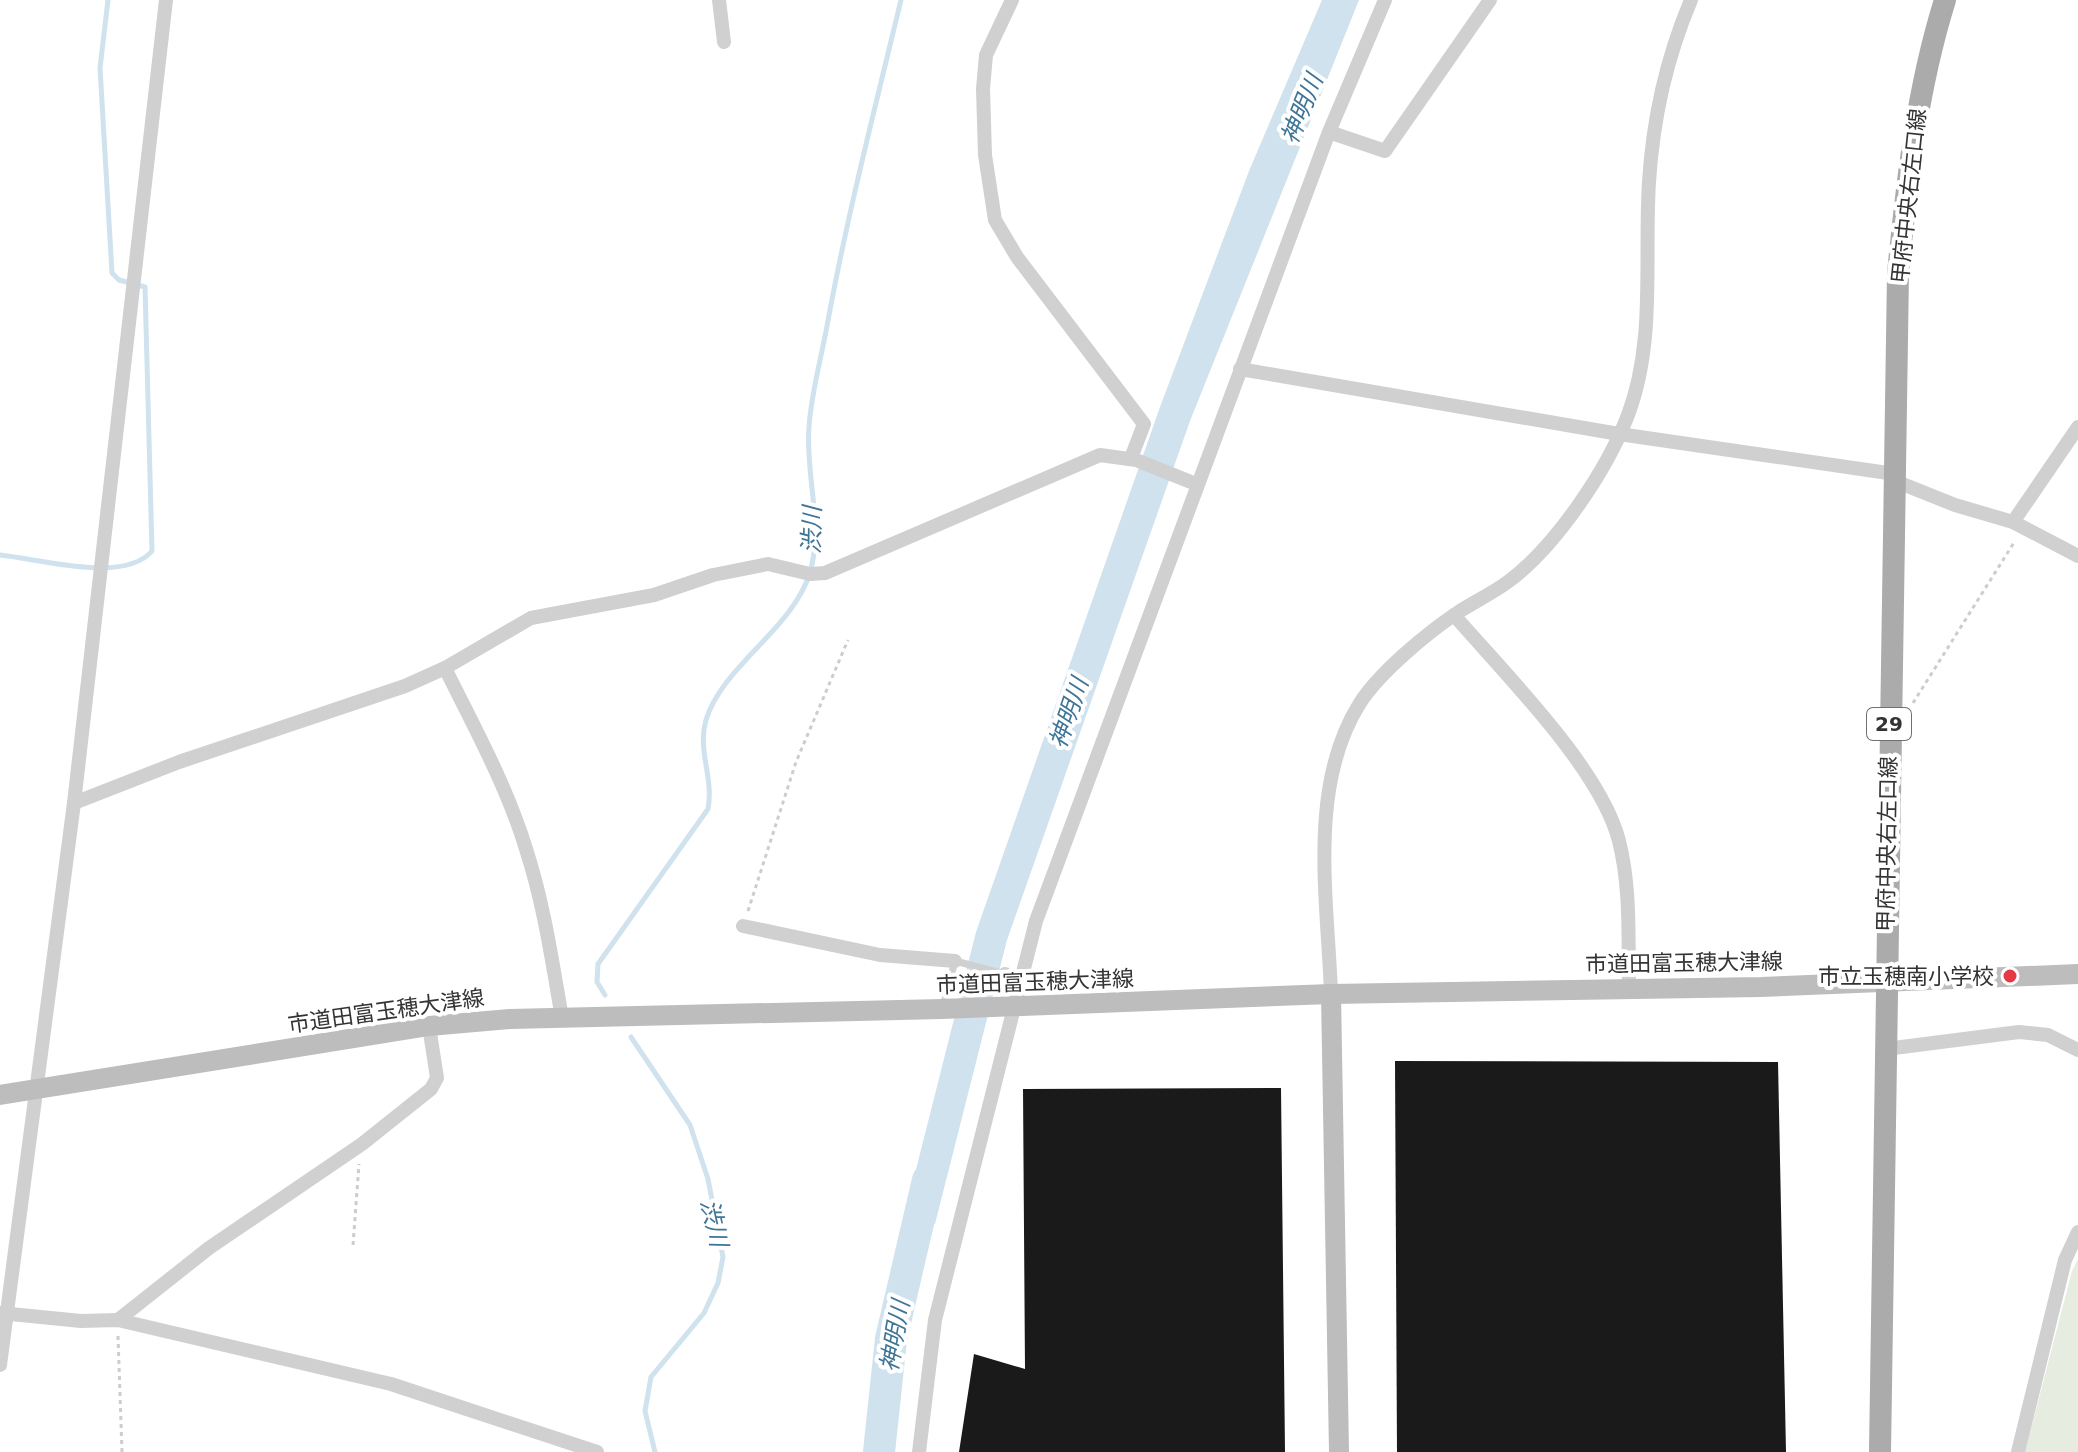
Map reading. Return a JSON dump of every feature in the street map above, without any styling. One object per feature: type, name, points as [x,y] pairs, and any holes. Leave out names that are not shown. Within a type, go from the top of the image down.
[{"type":"main road","name":"甲府中央右左口線","points":[[1880,1452],[1898,273],[1920,91],[1945,0]]},
{"type":"street","points":[[0,1365],[4,1314],[74,803],[166,0]]},
{"type":"street","points":[[719,0],[724,42]]},
{"type":"street","points":[[1012,0],[986,55],[983,89],[985,155],[995,220],[1017,257],[1144,424],[1134,459]]},
{"type":"street","points":[[919,1452],[935,1320],[1006,1007],[1021,978],[1036,921],[1190,482],[1240,369],[1329,132],[1385,0]]},
{"type":"street","points":[[1329,132],[1385,151],[1490,0]]},
{"type":"street","points":[[1339,1452],[1326,831],[1337,760],[1359,704],[1378,680],[1454,615],[1509,581],[1540,551],[1603,467],[1619,434],[1639,375],[1646,327],[1654,127],[1664,71],[1691,0]]},
{"type":"street","points":[[1240,369],[1619,434],[1895,477],[1955,505],[2018,524],[2078,556]]},
{"type":"street","points":[[2018,524],[2078,427]]},
{"type":"street","points":[[74,803],[179,762],[405,686],[445,668],[531,618],[654,595],[713,575],[768,564],[810,574],[825,573],[1100,455],[1134,459],[1190,482]]},
{"type":"street","points":[[1454,615],[1576,759],[1604,801],[1619,839],[1627,882],[1629,988]]},
{"type":"street","points":[[445,668],[491,759],[526,848],[547,931],[562,1018]]},
{"type":"street","points":[[743,926],[880,955],[959,962]]},
{"type":"street","points":[[1005,974],[1021,978]]},
{"type":"street","name":"市道田富玉穂大津線","points":[[0,1095],[429,1026],[562,1018],[945,1009],[1331,994],[1886,982],[2078,974]]},
{"type":"street","points":[[118,1320],[209,1248],[362,1144],[431,1089],[437,1078],[429,1026]]},
{"type":"street","points":[[1886,1049],[2019,1032],[2048,1035],[2078,1050]]},
{"type":"street","points":[[2018,1452],[2065,1260],[2078,1232]]},
{"type":"street","points":[[4,1314],[81,1321],[118,1320],[391,1384],[597,1452]]},
{"type":"lane","points":[[945,1009],[959,962],[1005,974]]},
{"type":"path","points":[[1889,712],[1916,701],[2018,524]]},
{"type":"path","points":[[743,926],[796,762],[848,640]]},
{"type":"path","points":[[353,1245],[362,1144]]},
{"type":"path","points":[[118,1320],[122,1452]]},
{"type":"shaded area","points":[[2078,1259],[2078,1452],[2025,1452],[2072,1271]]},
{"type":"water","points":[[1322,0],[1359,0],[1190,421],[1007,940],[935,1224],[903,1221],[976,932],[1160,407],[1249,171]]},
{"type":"building","points":[[1395,1061],[1778,1062],[1786,1452],[1397,1452]]},
{"type":"building","points":[[1281,1088],[1285,1452],[959,1452],[974,1354],[1025,1369],[1023,1089]]},
{"type":"waterway","points":[[0,555],[102,568],[139,561],[152,551],[145,287],[119,280],[112,273],[100,68],[108,0]]},
{"type":"waterway","name":"渋川","points":[[605,995],[597,982],[598,964],[708,809],[709,786],[703,742],[706,720],[714,700],[789,611],[802,592],[810,572],[815,536],[808,445],[812,402],[852,203],[901,0]]},
{"type":"waterway","name":"渋川","points":[[631,1037],[690,1125],[708,1179],[723,1257],[718,1283],[704,1313],[651,1377],[645,1411],[655,1452]]},
{"type":"waterway","name":"神明川","points":[[879,1452],[891,1339],[928,1180]]},
{"type":"place","name":"市立玉穂南小学校","points":[[2010,976]]}]
